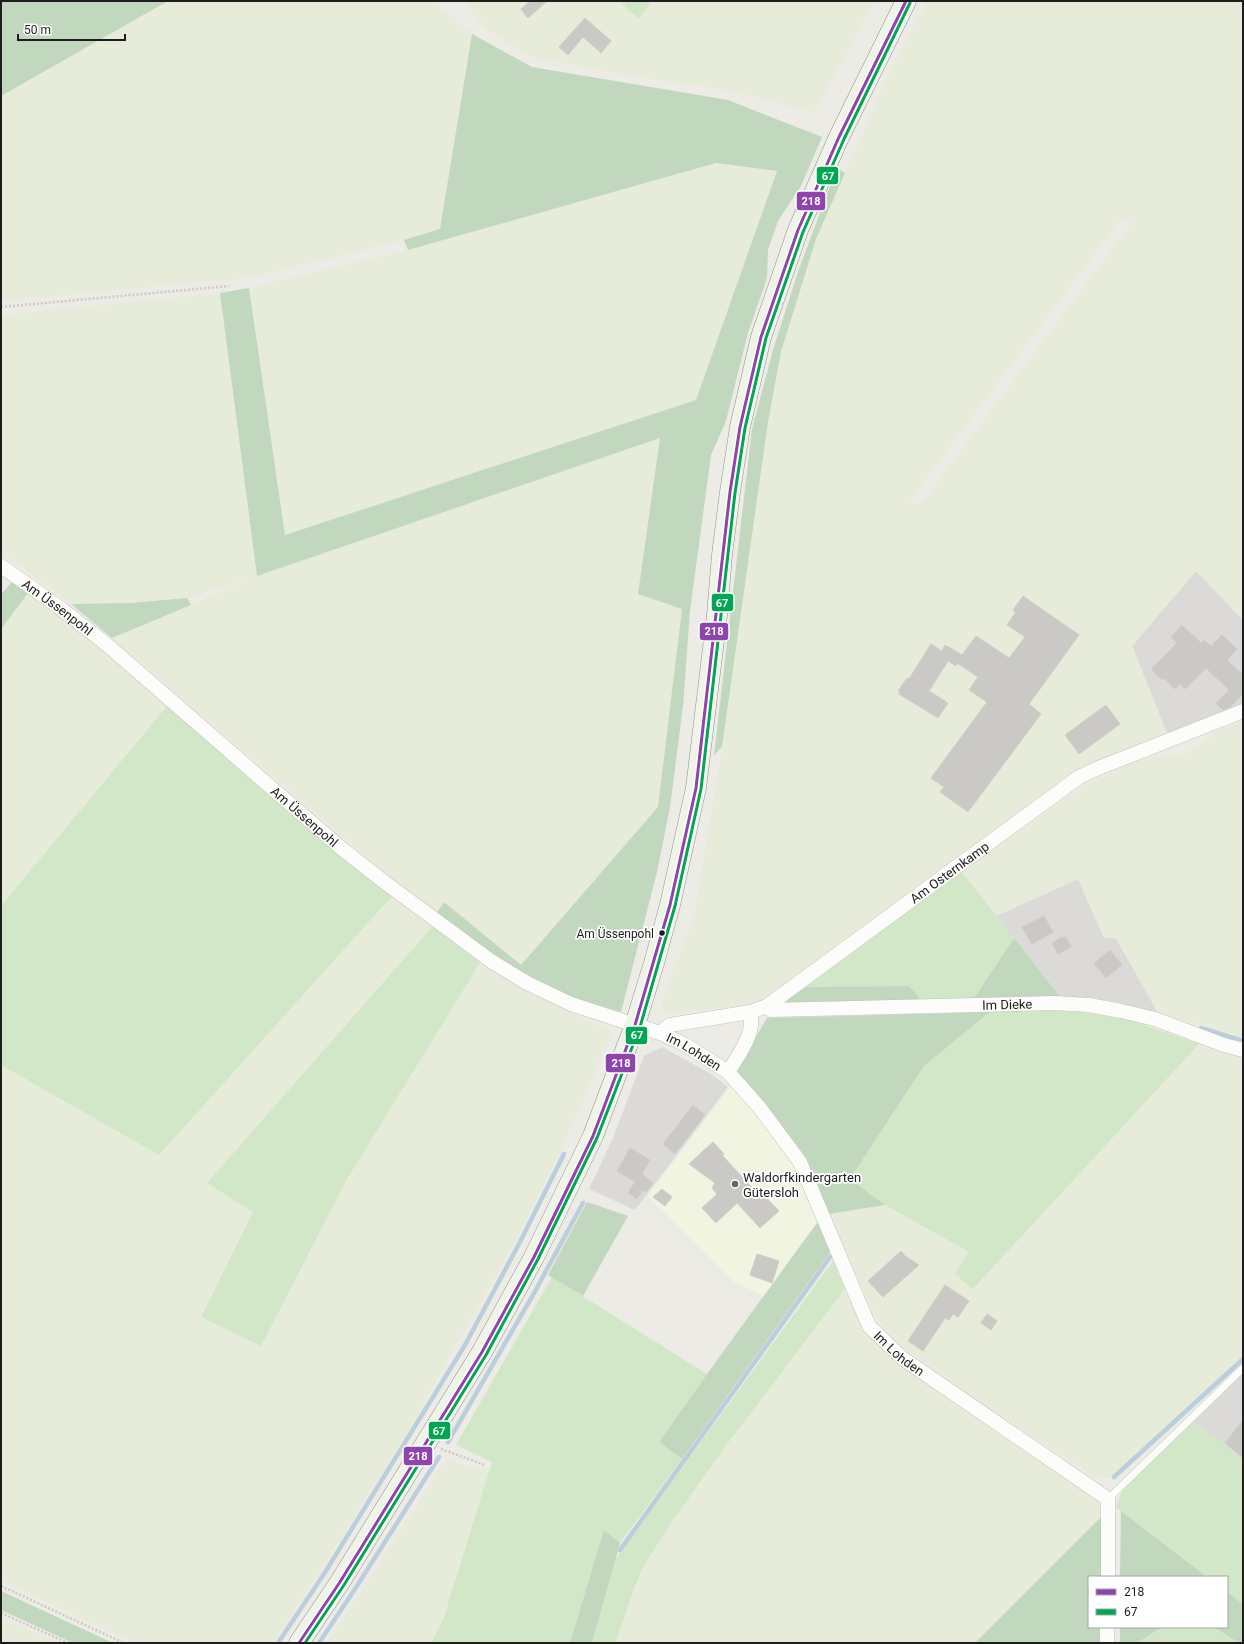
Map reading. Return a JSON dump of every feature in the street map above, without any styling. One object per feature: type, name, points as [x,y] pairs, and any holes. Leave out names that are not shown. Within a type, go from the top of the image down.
[{"type":"main road","points":[[299,1643],[340,1582],[482,1352],[534,1257],[593,1136],[635,1025],[670,904],[696,788],[730,492],[740,427],[761,337],[798,230],[839,137],[906,1]]},
{"type":"street","name":"Am Üssenpohl","points":[[1,566],[53,603],[105,643],[341,848],[383,882],[491,961],[527,983],[571,1004],[635,1025]]},
{"type":"street","name":"Am Osternkamp","points":[[660,1033],[670,1025],[750,1012],[767,1006],[1079,777],[1243,711]]},
{"type":"street","name":"Im Dieke","points":[[767,1006],[771,1010],[1054,1003],[1089,1005],[1155,1019],[1224,1045],[1243,1050]]},
{"type":"street","name":"Im Lohden","points":[[728,1072],[749,1037],[752,1020],[750,1012]]},
{"type":"street","name":"Im Lohden","points":[[635,1025],[660,1033],[684,1044],[728,1072],[759,1107],[800,1162],[869,1326],[902,1358],[1108,1499]]},
{"type":"street","points":[[1108,1499],[1108,1576]]},
{"type":"street","points":[[1107,1628],[1107,1643]]},
{"type":"lane","points":[[1108,1499],[1243,1368]]},
{"type":"path","points":[[1,307],[229,286]]},
{"type":"path","points":[[425,1444],[485,1465]]},
{"type":"path","points":[[1,1586],[124,1643]]},
{"type":"path","points":[[1,1613],[68,1643]]},
{"type":"shaded area","points":[[168,1],[434,1],[472,34],[440,229],[404,240],[247,278],[1,301],[1,96]]},
{"type":"shaded area","points":[[463,1],[619,1],[639,19],[651,1],[875,1],[814,113],[743,93],[608,72],[531,57],[487,30]]},
{"type":"shaded area","points":[[927,1],[1243,1],[1243,620],[1196,571],[1132,646],[1168,736],[1077,773],[761,1001],[745,1006],[672,1013],[660,1011],[663,999],[695,913],[722,747],[768,422],[781,352],[816,239],[882,89]],"holes":[[[1122,217],[1132,223],[922,503],[908,503]]]},
{"type":"shaded area","points":[[716,163],[777,171],[696,400],[285,535],[249,288],[408,250]]},
{"type":"shaded area","points":[[220,293],[257,576],[660,437],[638,594],[682,608],[658,807],[521,965],[444,902],[436,914],[408,893],[112,638],[252,578],[187,598],[131,603],[71,604],[22,567],[1,554],[1,315]]},
{"type":"shaded area","points":[[1196,571],[1243,620],[1243,705],[1168,736],[1132,646]]},
{"type":"shaded area","points":[[28,593],[79,628],[167,706],[1,906],[1,629]]},
{"type":"shaded area","points":[[1243,721],[1243,1037],[1158,1013],[1116,938],[1104,938],[1078,879],[996,916],[961,871],[1091,781],[1147,757],[1185,753],[1203,743],[1215,732]]},
{"type":"shaded area","points":[[1078,879],[1104,938],[1116,938],[1158,1013],[1090,1001],[1061,998],[996,916]]},
{"type":"shaded area","points":[[392,896],[433,926],[207,1183],[253,1212],[201,1317],[261,1346],[347,1179],[480,963],[498,976],[612,1032],[573,1124],[514,1245],[459,1339],[408,1432],[279,1635],[272,1643],[135,1643],[1,1581],[1,1065],[159,1155]]},
{"type":"shaded area","points":[[1199,1044],[1243,1056],[1243,1356],[1111,1477],[1098,1479],[981,1403],[908,1351],[877,1320],[829,1214],[885,1205],[969,1252],[974,1289]]},
{"type":"shaded area","points":[[662,1047],[711,1074],[728,1087],[635,1210],[589,1189],[613,1138],[644,1056]]},
{"type":"shaded area","points":[[731,1086],[754,1112],[794,1167],[819,1220],[764,1296],[734,1282],[648,1196]]},
{"type":"shaded area","points":[[845,1289],[864,1331],[899,1362],[1099,1502],[1101,1517],[975,1643],[615,1643],[641,1570],[671,1523],[727,1444]]},
{"type":"shaded area","points":[[1243,1373],[1243,1459],[1192,1421]]},
{"type":"shaded area","points":[[447,1459],[489,1472],[443,1620],[431,1643],[327,1643]]},
{"type":"shaded area","points":[[1,1617],[58,1643],[1,1643]]},
{"type":"green space","points":[[1,1],[168,1],[1,96]]},
{"type":"green space","points":[[619,1],[651,1],[639,19]]},
{"type":"green space","points":[[472,34],[532,67],[728,100],[822,137],[801,186],[778,221],[768,250],[767,278],[748,333],[726,421],[711,455],[690,611],[683,706],[670,807],[657,872],[621,1012],[574,999],[508,967],[436,914],[444,902],[521,965],[658,807],[682,609],[638,594],[660,438],[257,576],[220,293],[249,288],[285,535],[696,400],[777,171],[716,163],[408,250],[404,240],[440,229]]},
{"type":"green space","points":[[837,167],[845,173],[816,239],[781,352],[768,422],[722,747],[714,755],[752,429],[775,343],[799,269]]},
{"type":"green space","points":[[12,582],[28,593],[1,629],[1,594]]},
{"type":"green space","points":[[187,598],[191,605],[112,638],[71,604],[131,603]]},
{"type":"green space","points":[[167,706],[392,896],[159,1155],[1,1065],[1,906]]},
{"type":"green space","points":[[961,871],[1014,938],[974,998],[922,1001],[909,986],[806,987]]},
{"type":"green space","points":[[433,926],[480,963],[347,1179],[261,1346],[201,1317],[253,1212],[207,1183]]},
{"type":"green space","points":[[1014,938],[1061,998],[974,998]]},
{"type":"green space","points":[[909,986],[922,1001],[787,1004],[787,1000],[806,987]]},
{"type":"green space","points":[[1027,1010],[1072,1011],[1117,1017],[1199,1044],[973,1289],[955,1274],[969,1252],[885,1205],[850,1179],[924,1066],[990,1012]]},
{"type":"green space","points":[[990,1012],[924,1066],[850,1179],[885,1205],[829,1214],[735,1072],[767,1018]]},
{"type":"green space","points":[[587,1202],[628,1216],[583,1296],[548,1275]]},
{"type":"green space","points":[[819,1220],[831,1251],[682,1459],[659,1442]]},
{"type":"green space","points":[[833,1261],[845,1289],[727,1444],[671,1523],[641,1570],[615,1643],[592,1643],[615,1560]]},
{"type":"green space","points":[[552,1277],[707,1374],[659,1442],[682,1459],[620,1543],[604,1531],[570,1643],[431,1643],[443,1620],[492,1462],[456,1445]]},
{"type":"green space","points":[[1192,1421],[1243,1459],[1243,1604],[1228,1593],[1228,1576],[1206,1576],[1116,1507],[1122,1491]]},
{"type":"green space","points":[[1121,1511],[1206,1576],[1120,1576]]},
{"type":"green space","points":[[1101,1517],[1101,1576],[1088,1576],[1088,1628],[1100,1628],[1100,1643],[975,1643]]},
{"type":"green space","points":[[604,1530],[620,1543],[592,1643],[570,1643]]},
{"type":"green space","points":[[1,1591],[113,1643],[73,1643],[1,1610]]},
{"type":"green space","points":[[1228,1593],[1243,1604],[1243,1643],[1239,1643],[1216,1628],[1228,1628]]},
{"type":"green space","points":[[1120,1628],[1160,1628],[1137,1643],[1120,1643]]},
{"type":"green space","points":[[1160,1628],[1216,1628],[1239,1643],[1137,1643]]},
{"type":"building","points":[[530,1],[547,1],[528,18],[521,9]]},
{"type":"building","points":[[585,18],[611,41],[601,53],[583,37],[568,55],[559,47]]},
{"type":"building","points":[[1023,596],[1079,635],[1029,704],[1041,714],[968,812],[940,792],[944,787],[931,778],[987,702],[969,690],[978,677],[957,663],[956,666],[948,661],[929,691],[948,703],[938,718],[899,694],[900,692],[898,691],[907,678],[909,679],[931,644],[942,651],[945,645],[962,655],[976,636],[1009,658],[1025,637],[1007,625],[1016,612],[1013,610]]},
{"type":"building","points":[[1182,625],[1201,643],[1204,640],[1211,646],[1222,635],[1237,649],[1227,660],[1243,675],[1243,694],[1230,707],[1223,710],[1216,703],[1229,690],[1206,668],[1185,689],[1180,684],[1175,689],[1164,678],[1162,680],[1151,669],[1177,643],[1171,637]]},
{"type":"building","points":[[1106,705],[1120,724],[1079,754],[1065,735]]},
{"type":"building","points":[[1044,916],[1053,932],[1032,944],[1022,927]]},
{"type":"building","points":[[1062,937],[1066,937],[1071,947],[1058,954],[1052,943]]},
{"type":"building","points":[[1110,950],[1122,965],[1106,978],[1094,963]]},
{"type":"building","points":[[693,1105],[705,1115],[675,1154],[663,1144]]},
{"type":"building","name":"Waldorfkindergarten Gütersloh","points":[[713,1142],[724,1154],[722,1155],[757,1193],[760,1191],[779,1211],[760,1228],[737,1203],[716,1223],[702,1208],[717,1194],[712,1188],[715,1183],[689,1164]]},
{"type":"building","points":[[630,1148],[650,1160],[642,1174],[653,1183],[646,1192],[643,1190],[637,1199],[628,1193],[635,1182],[617,1171]]},
{"type":"building","points":[[662,1189],[672,1197],[665,1206],[653,1197]]},
{"type":"building","points":[[901,1251],[905,1256],[919,1265],[883,1297],[868,1281]]},
{"type":"building","points":[[757,1254],[779,1261],[772,1283],[750,1275]]},
{"type":"building","points":[[945,1285],[969,1301],[958,1317],[953,1314],[949,1320],[945,1318],[923,1351],[908,1341]]},
{"type":"building","points":[[987,1314],[997,1321],[991,1330],[981,1323]]},
{"type":"building","points":[[1243,1420],[1243,1458],[1225,1443]]},
{"type":"waterway","points":[[1201,1028],[1243,1041]]},
{"type":"waterway","points":[[278,1643],[324,1574],[465,1345],[519,1244],[564,1154]]},
{"type":"waterway","points":[[448,1442],[533,1295],[583,1203]]},
{"type":"waterway","points":[[620,1550],[830,1257]]},
{"type":"waterway","points":[[1114,1477],[1243,1359]]},
{"type":"waterway","points":[[319,1643],[439,1457]]},
{"type":"transit line","name":"218","points":[[299,1643],[340,1582],[482,1352],[534,1257],[593,1136],[635,1025],[670,905],[696,788],[730,492],[740,427],[761,337],[798,230],[839,137],[906,1]]},
{"type":"transit line","name":"67","points":[[305,1643],[344,1585],[486,1355],[538,1259],[597,1138],[640,1027],[675,906],[701,789],[735,493],[745,428],[766,338],[803,232],[844,139],[910,3]]},
{"type":"place","name":"Am Üssenpohl","points":[[662,933]]},
{"type":"place","name":"Waldorfkindergarten Gütersloh","points":[[735,1184]]}]
